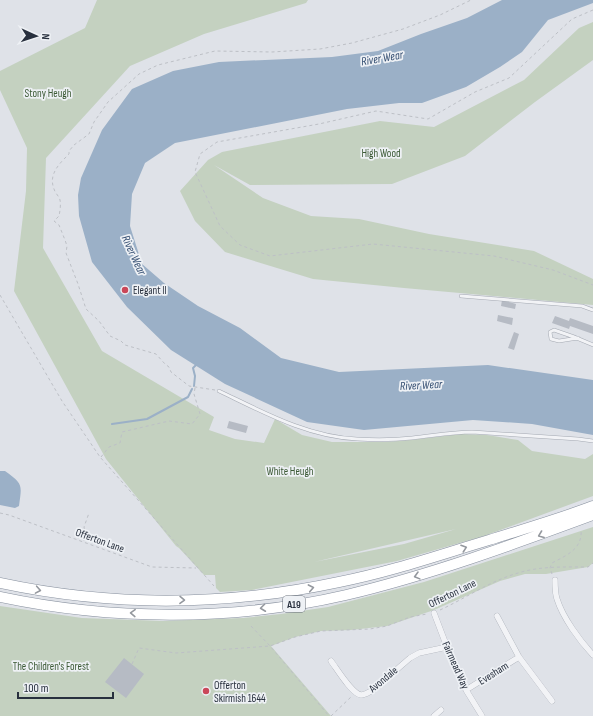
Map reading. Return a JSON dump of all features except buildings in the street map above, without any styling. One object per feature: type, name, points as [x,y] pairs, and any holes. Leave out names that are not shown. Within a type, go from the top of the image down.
[{"type":"highway","name":"A19","points":[[0,583],[54,593],[124,600],[191,600],[255,596],[340,582],[415,564],[578,520],[593,506]]},
{"type":"highway","name":"A19","points":[[0,596],[52,606],[129,613],[194,614],[264,608],[345,595],[429,573],[522,542],[593,515]]},
{"type":"street","points":[[555,580],[557,598],[565,615],[593,655]]},
{"type":"street","name":"Fairmead Way","points":[[434,613],[466,690],[482,716]]},
{"type":"street","name":"Evesham","points":[[497,616],[519,657],[552,701]]},
{"type":"street","name":"Avondale","points":[[331,661],[356,692],[361,695],[368,693],[402,664],[419,653],[447,647]]},
{"type":"street","name":"Evesham","points":[[466,690],[519,657]]},
{"type":"street","points":[[434,716],[441,710]]},
{"type":"lane","points":[[460,296],[582,306],[593,310]]},
{"type":"lane","points":[[578,338],[559,341],[551,339],[550,332],[554,330],[578,338],[593,345]]},
{"type":"lane","points":[[219,391],[294,425],[315,432],[343,438],[397,439],[458,432],[472,432],[593,441]]},
{"type":"path","points":[[219,391],[209,388],[196,388],[189,386],[171,372],[169,367],[156,354],[125,345],[121,341],[110,336],[99,321],[86,309],[66,253],[67,246],[65,240],[59,225],[54,221],[59,216],[60,200],[54,189],[52,179],[55,170],[69,154],[74,145],[89,134],[94,122],[106,104],[139,74],[158,65],[215,52],[272,52],[320,49],[352,43],[440,15],[471,0]]},
{"type":"path","points":[[593,10],[572,19],[509,78],[475,92],[428,119],[376,111],[319,124],[217,142],[200,154],[195,172],[220,226],[240,245],[270,256],[373,244],[494,256],[553,270],[593,285]]},
{"type":"path","points":[[0,295],[62,402],[100,457],[214,586]]},
{"type":"path","points":[[100,457],[109,447],[120,443],[122,432],[169,421],[192,424],[200,414],[194,394],[196,388]]},
{"type":"path","points":[[83,542],[85,532],[84,527],[89,512]]},
{"type":"path","name":"Offerton Lane","points":[[0,513],[152,567],[197,568]]},
{"type":"path","points":[[555,580],[550,568],[552,563],[574,551],[578,547],[581,540],[578,520]]},
{"type":"path","points":[[588,567],[593,563]]},
{"type":"path","name":"Offerton Lane","points":[[132,664],[139,648],[176,653],[270,646],[295,637],[321,631],[370,629],[387,626],[410,617],[434,613],[462,600],[491,583],[517,573],[541,568],[593,567]]},
{"type":"path","points":[[251,626],[330,716],[356,692]]},
{"type":"green space","points":[[97,0],[308,0],[306,3],[204,34],[130,66],[46,158],[43,248],[102,351],[214,417],[209,430],[235,439],[264,443],[275,419],[302,435],[332,442],[386,442],[461,434],[487,435],[518,440],[532,451],[585,459],[593,454],[593,496],[484,536],[397,561],[252,590],[220,592],[216,588],[215,575],[204,575],[176,546],[106,459],[14,291],[26,191],[27,148],[0,90],[0,71],[85,28]],"holes":[[[456,529],[404,544],[314,562]]]},
{"type":"green space","name":"High Wood","points":[[593,22],[593,60],[465,156],[392,184],[250,185],[214,165],[263,198],[311,216],[359,219],[429,234],[534,251],[593,279],[593,305],[313,279],[225,252],[195,221],[180,191],[208,160],[222,152],[380,121],[434,127],[524,80],[579,28]]},
{"type":"green space","name":"The Children's Forest","points":[[593,527],[593,563],[588,567],[546,574],[525,574],[500,581],[434,610],[387,626],[351,630],[321,631],[295,637],[271,646],[331,716],[0,716],[0,606],[82,618],[163,621],[243,618],[281,614],[328,607],[424,582]]},
{"type":"water","name":"River Wear","points":[[502,0],[593,0],[593,3],[548,20],[522,52],[466,87],[422,103],[399,103],[347,109],[175,143],[145,163],[132,194],[130,226],[142,264],[164,283],[198,306],[240,328],[281,358],[339,372],[488,365],[593,380],[593,435],[532,424],[473,420],[364,430],[307,422],[225,384],[171,350],[127,307],[92,262],[79,216],[78,195],[81,178],[102,130],[132,89],[173,71],[219,62],[332,57],[378,51],[467,18]]},
{"type":"water","points":[[0,471],[5,471],[20,485],[21,493],[19,506],[15,508],[0,505]]},
{"type":"waterway","points":[[194,386],[195,376],[193,368],[196,365]]},
{"type":"waterway","points":[[112,424],[147,419],[188,397],[192,389]]},
{"type":"place","name":"Elegant II","points":[[125,290]]},
{"type":"place","name":"Offerton Skirmish 1644","points":[[206,691]]},
{"type":"park label","name":"Stony Heugh","points":[[48,93]]},
{"type":"park label","name":"White Heugh","points":[[290,471]]}]
